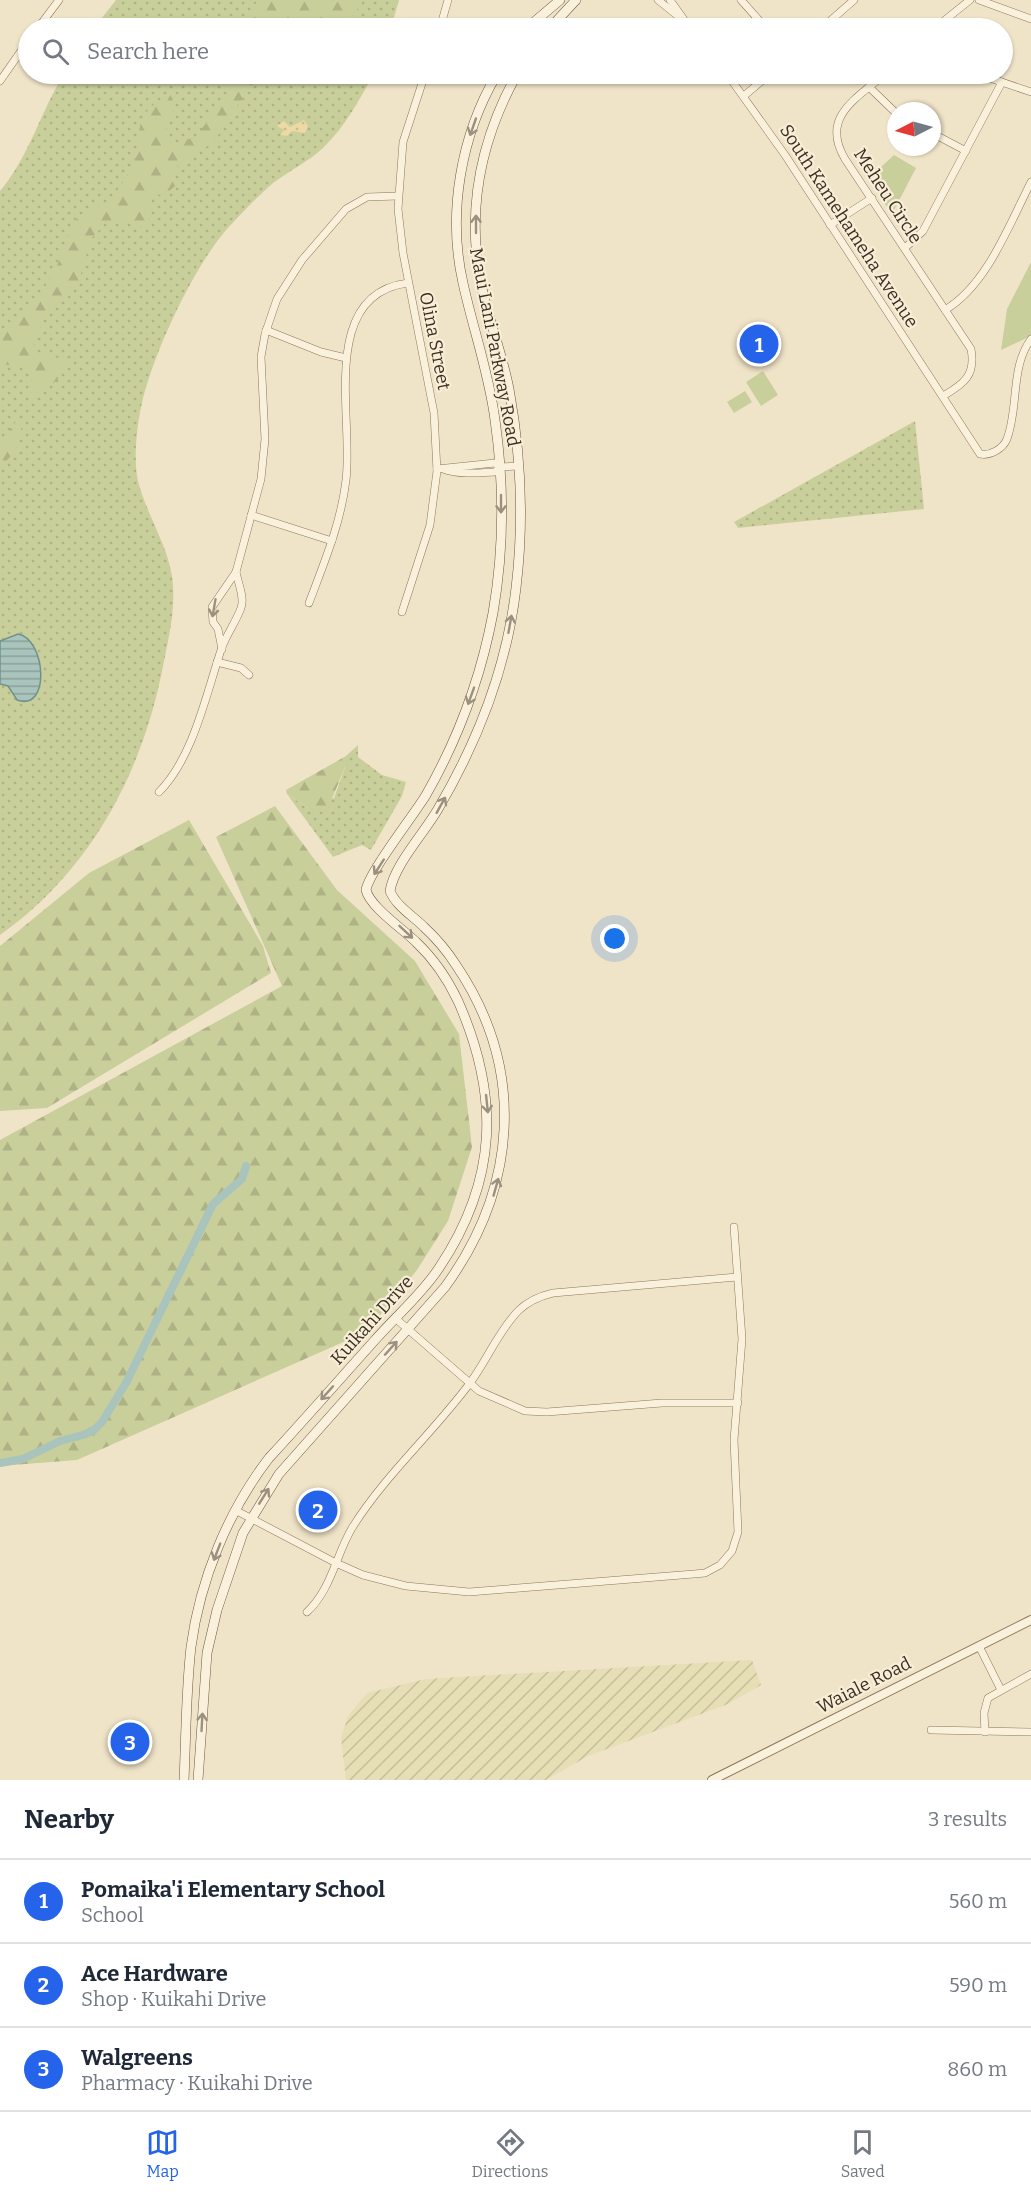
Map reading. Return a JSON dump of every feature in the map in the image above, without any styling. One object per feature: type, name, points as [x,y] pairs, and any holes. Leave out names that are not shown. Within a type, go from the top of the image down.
[{"type":"main road","points":[[539,18],[560,0]]},
{"type":"main road","points":[[559,18],[576,0]]},
{"type":"main road","name":"Maui Lani Parkway Road","points":[[366,890],[426,795],[455,739],[478,677],[493,613],[501,549],[500,467],[495,420],[486,374],[463,282],[457,212],[460,177],[467,143],[478,111],[492,84]]},
{"type":"main road","name":"Maui Lani Parkway Road","points":[[390,891],[395,876],[438,809],[472,745],[492,694],[507,642],[516,588],[520,533],[519,466],[508,388],[481,281],[475,218],[478,187],[492,125],[512,84]]},
{"type":"main road","name":"Kuikahi Drive","points":[[184,1780],[188,1687],[196,1618],[216,1554],[236,1510],[269,1458],[439,1269],[474,1200],[486,1152],[488,1110],[477,1047],[452,990],[418,943],[370,901],[366,890]]},
{"type":"main road","name":"Kuikahi Drive","points":[[198,1780],[205,1669],[211,1634],[234,1556],[252,1517],[264,1495],[295,1454],[445,1287],[475,1240],[494,1194],[506,1134],[498,1060],[480,1008],[463,976],[444,948],[395,900],[390,891]]},
{"type":"street","points":[[46,18],[59,0]]},
{"type":"street","points":[[443,18],[448,0]]},
{"type":"street","points":[[658,0],[680,18]]},
{"type":"street","points":[[670,0],[682,18]]},
{"type":"street","points":[[741,0],[757,18]]},
{"type":"street","points":[[833,18],[854,0]]},
{"type":"street","points":[[948,18],[970,0]]},
{"type":"street","points":[[979,0],[1031,19]]},
{"type":"street","points":[[0,81],[18,55]]},
{"type":"street","name":"Olina Street","points":[[402,612],[430,525],[440,469],[434,413],[399,226],[398,196],[404,142],[422,84]]},
{"type":"street","name":"South Kamehameha Avenue","points":[[736,84],[831,225],[980,454],[994,453],[1006,441],[1021,354],[1031,339]]},
{"type":"street","points":[[745,95],[758,84]]},
{"type":"street","name":"Meheu Circle","points":[[873,84],[839,117],[835,139],[845,159],[971,349],[973,359],[969,377],[961,386],[943,396]]},
{"type":"street","points":[[905,248],[923,231],[1001,84]]},
{"type":"street","points":[[1008,84],[1031,92]]},
{"type":"street","points":[[869,87],[887,104]]},
{"type":"street","points":[[941,138],[966,151]]},
{"type":"street","points":[[945,310],[963,299],[979,279],[1031,182]]},
{"type":"street","points":[[222,649],[218,630],[213,622],[212,607],[236,572],[261,479],[265,452],[261,357],[266,330],[284,287],[308,252],[341,213],[359,200],[375,196],[398,196]]},
{"type":"street","points":[[831,225],[872,198]]},
{"type":"street","points":[[309,603],[341,509],[347,471],[346,358],[354,328],[368,300],[385,288],[408,283]]},
{"type":"street","points":[[266,330],[321,352],[346,358]]},
{"type":"street","points":[[440,469],[452,472],[481,473],[495,472],[500,467],[519,466]]},
{"type":"street","points":[[251,515],[332,541]]},
{"type":"street","points":[[159,792],[171,780],[206,703],[222,649],[241,608],[242,598],[236,572]]},
{"type":"street","points":[[218,662],[241,668],[249,675]]},
{"type":"street","points":[[236,1510],[336,1563],[363,1575],[406,1586],[469,1592],[694,1574],[713,1570],[727,1559],[737,1541],[734,1464],[742,1339],[734,1227]]},
{"type":"street","points":[[308,1612],[320,1598],[340,1550],[364,1510],[470,1383],[517,1312],[540,1296],[737,1277]]},
{"type":"street","points":[[395,1318],[470,1383],[494,1400],[511,1407],[536,1412],[662,1403],[738,1403]]},
{"type":"street","name":"Waiale Road","points":[[712,1780],[1031,1620]]},
{"type":"street","points":[[979,1646],[1001,1689]]},
{"type":"street","points":[[985,1732],[985,1705],[988,1698],[1031,1674]]},
{"type":"street","points":[[931,1730],[1031,1732]]},
{"type":"shaded area","points":[[752,1660],[761,1685],[728,1704],[588,1756],[546,1780],[346,1780],[341,1738],[348,1716],[367,1693],[426,1679]]},
{"type":"green space","points":[[116,0],[399,0],[394,18],[102,18]]},
{"type":"green space","points":[[258,0],[364,0],[349,18],[246,18]]},
{"type":"green space","points":[[58,84],[368,84],[331,140],[311,158],[267,188],[215,244],[192,281],[162,344],[142,404],[137,431],[136,458],[138,481],[166,552],[173,587],[170,629],[155,701],[143,741],[128,778],[87,848],[62,880],[33,909],[0,935],[0,191],[19,164]]},
{"type":"green space","points":[[230,84],[254,84],[213,143],[185,159],[175,168],[175,186],[167,193],[153,196],[148,212],[148,229],[129,221],[107,221],[91,239],[79,280],[70,295],[46,315],[33,342],[37,354],[69,360],[67,366],[55,382],[32,395],[32,377],[20,366],[0,364],[0,335],[45,287],[81,215],[106,202],[124,181],[134,161],[142,120],[147,111],[170,94],[175,105],[165,127],[174,143],[196,137],[229,91]]},
{"type":"green space","points":[[893,156],[916,168],[892,214],[868,179]]},
{"type":"green space","points":[[1031,262],[1031,336],[1001,350],[1007,309]]},
{"type":"green space","points":[[763,371],[778,395],[761,406],[746,382]]},
{"type":"green space","points":[[745,391],[752,402],[734,413],[727,402]]},
{"type":"green space","points":[[19,417],[21,431],[18,445],[0,467],[0,443]]},
{"type":"green space","points":[[915,421],[924,509],[738,528],[734,522]]},
{"type":"green space","points":[[358,745],[358,757],[382,775],[406,782],[402,796],[371,850],[362,845],[333,857],[287,794],[308,808],[334,798],[346,765],[346,756]]},
{"type":"green space","points":[[346,756],[346,765],[326,813],[308,808],[287,794],[286,790]]},
{"type":"green space","points":[[275,806],[337,890],[415,961],[459,1034],[472,1147],[448,1221],[417,1270],[366,1332],[77,1460],[0,1466],[0,1140],[282,986],[216,837]]},
{"type":"green space","points":[[189,820],[263,946],[271,973],[47,1108],[0,1111],[0,946],[89,873]]},
{"type":"sand","points":[[304,120],[308,126],[305,133],[292,131],[287,136],[280,135],[284,130],[277,126],[284,121],[290,127]]},
{"type":"water","points":[[18,634],[27,639],[34,648],[41,673],[40,686],[28,701],[17,700],[8,686],[0,684],[0,641]]},
{"type":"waterway","points":[[0,1463],[23,1459],[60,1441],[83,1435],[94,1430],[102,1422],[126,1383],[213,1204],[242,1179],[246,1166]]},
{"type":"place","name":"Pomaika'i Elementary School","points":[[759,344]]},
{"type":"place","name":"Ace Hardware","points":[[318,1510]]},
{"type":"place","name":"Walgreens","points":[[130,1742]]}]
